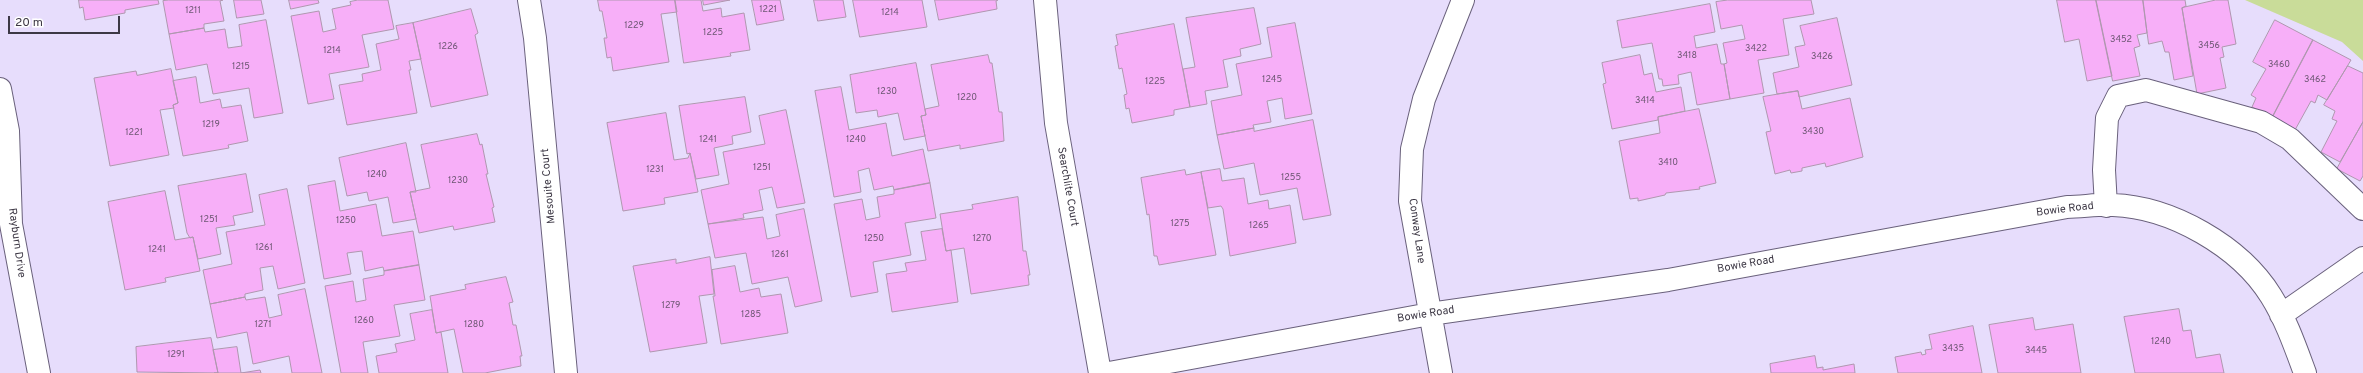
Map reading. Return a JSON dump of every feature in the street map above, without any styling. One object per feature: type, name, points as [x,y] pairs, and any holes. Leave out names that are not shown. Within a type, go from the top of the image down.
[{"type":"street","name":"Mesouite Court","points":[[529,0],[536,46],[566,373]]},
{"type":"street","name":"Searchlite Court","points":[[1045,0],[1056,123],[1100,373]]},
{"type":"street","name":"Conway Lane","points":[[1441,373],[1410,201],[1412,149],[1424,99],[1462,0]]},
{"type":"street","name":"Rayburn Drive","points":[[0,89],[8,131],[11,224],[39,373]]},
{"type":"street","points":[[2106,206],[2104,170],[2107,118],[2118,96],[2146,90],[2261,122],[2290,139],[2363,209]]},
{"type":"street","name":"Bowie Road","points":[[1109,373],[1430,314],[1668,280],[2067,207],[2106,206],[2156,212],[2199,230],[2236,256],[2270,294],[2281,315],[2305,373]]},
{"type":"street","points":[[2281,315],[2363,258]]},
{"type":"green space","points":[[2245,0],[2363,0],[2363,61],[2342,42]]},
{"type":"building","points":[[79,0],[158,0],[159,4],[125,10],[125,13],[85,20],[83,7],[80,8]]},
{"type":"building","points":[[223,0],[220,1],[224,21],[204,24],[204,28],[169,34],[163,1]]},
{"type":"building","points":[[234,0],[261,0],[264,14],[237,18]]},
{"type":"building","points":[[289,0],[318,0],[319,3],[291,9]]},
{"type":"building","points":[[358,0],[388,0],[394,29],[362,35],[369,67],[329,74],[334,99],[308,104],[291,16],[319,11],[323,32],[336,29],[332,9],[351,5],[350,2]]},
{"type":"building","points":[[598,0],[675,0],[677,12],[661,14],[669,62],[613,71],[611,57],[607,58],[604,38],[607,38],[602,11],[600,11]]},
{"type":"building","points":[[675,0],[701,0],[703,11],[721,8],[722,17],[744,13],[750,50],[730,53],[731,56],[684,63]]},
{"type":"building","points":[[703,0],[730,0],[704,5]]},
{"type":"building","points":[[752,0],[780,0],[784,20],[757,25]]},
{"type":"building","points":[[814,0],[843,0],[846,17],[818,21]]},
{"type":"building","points":[[853,0],[922,0],[927,27],[860,37]]},
{"type":"building","points":[[935,0],[998,0],[996,1],[997,9],[939,20]]},
{"type":"building","points":[[1728,0],[1811,0],[1814,14],[1783,19],[1789,55],[1758,60],[1764,93],[1730,99],[1724,64],[1727,63],[1723,43],[1745,39],[1742,25],[1721,29],[1716,2]]},
{"type":"building","points":[[2057,0],[2096,0],[2112,76],[2087,81],[2079,39],[2065,42]]},
{"type":"building","points":[[2096,0],[2143,0],[2147,33],[2137,35],[2140,46],[2134,48],[2140,76],[2113,81]]},
{"type":"building","points":[[2143,0],[2185,0],[2186,6],[2182,8],[2193,76],[2174,80],[2169,52],[2165,52],[2162,41],[2149,44]]},
{"type":"building","points":[[2216,0],[2228,0],[2236,44],[2222,47],[2224,57],[2220,58],[2226,88],[2197,94],[2182,8]]},
{"type":"building","points":[[1710,4],[1715,32],[1694,36],[1696,48],[1717,44],[1721,64],[1724,64],[1730,99],[1697,105],[1691,72],[1678,75],[1679,84],[1663,86],[1662,79],[1659,79],[1652,43],[1622,48],[1617,21]]},
{"type":"building","points":[[1254,8],[1261,44],[1240,49],[1241,56],[1223,60],[1228,87],[1205,91],[1207,104],[1190,107],[1183,69],[1195,67],[1186,18]]},
{"type":"building","points":[[471,9],[478,33],[475,35],[488,95],[431,107],[413,23]]},
{"type":"building","points":[[1837,18],[1852,85],[1799,97],[1798,91],[1777,94],[1773,73],[1799,67],[1795,47],[1805,45],[1800,26]]},
{"type":"building","points":[[266,20],[283,113],[254,118],[249,88],[213,94],[207,64],[176,70],[169,34],[204,28],[205,32],[225,29],[228,48],[242,46],[239,25]]},
{"type":"building","points":[[2275,20],[2313,40],[2272,118],[2252,107],[2256,98],[2251,95],[2266,69],[2253,62]]},
{"type":"building","points":[[413,23],[421,59],[409,61],[411,70],[409,70],[417,113],[347,125],[339,85],[363,81],[362,74],[381,70],[376,44],[399,39],[396,26]]},
{"type":"building","points":[[1295,23],[1312,114],[1285,119],[1282,98],[1267,101],[1271,122],[1253,125],[1254,128],[1217,135],[1211,101],[1242,95],[1236,64],[1272,57],[1267,28]]},
{"type":"building","points":[[1174,24],[1190,107],[1174,110],[1174,115],[1132,123],[1129,108],[1126,109],[1124,95],[1127,94],[1122,68],[1119,69],[1115,46],[1118,45],[1116,35]]},
{"type":"building","points":[[2313,40],[2351,60],[2327,100],[2318,95],[2315,103],[2311,101],[2295,130],[2272,118]]},
{"type":"building","points":[[988,55],[990,63],[992,63],[999,112],[1002,112],[1004,141],[960,149],[960,145],[928,151],[921,116],[926,115],[925,109],[939,106],[931,65]]},
{"type":"building","points":[[1640,55],[1644,75],[1652,73],[1656,92],[1681,87],[1685,111],[1658,117],[1658,120],[1612,129],[1603,84],[1606,83],[1602,63]]},
{"type":"building","points":[[916,63],[926,115],[921,116],[925,136],[904,140],[898,113],[878,117],[877,110],[856,113],[850,75]]},
{"type":"building","points":[[2348,66],[2363,73],[2363,122],[2340,162],[2321,152],[2337,121],[2332,119],[2335,111],[2324,105]]},
{"type":"building","points":[[171,69],[178,103],[173,105],[174,108],[160,110],[169,155],[110,166],[94,78],[136,71],[137,75]]},
{"type":"building","points":[[196,77],[200,103],[220,99],[222,108],[241,105],[248,141],[228,145],[229,148],[183,156],[173,105],[178,103],[173,81]]},
{"type":"building","points":[[841,87],[849,130],[886,123],[892,156],[923,149],[930,183],[894,190],[893,186],[874,190],[869,168],[858,171],[861,192],[834,197],[815,91]]},
{"type":"building","points":[[1798,91],[1802,109],[1850,98],[1863,157],[1826,167],[1825,163],[1802,168],[1802,171],[1791,173],[1790,170],[1775,174],[1766,132],[1771,131],[1763,97]]},
{"type":"building","points":[[745,97],[751,132],[732,136],[733,144],[714,148],[719,175],[696,179],[690,153],[687,154],[679,106]]},
{"type":"building","points":[[1699,109],[1716,183],[1699,187],[1700,189],[1666,193],[1665,195],[1638,201],[1638,198],[1630,199],[1619,141],[1660,133],[1658,117]]},
{"type":"building","points":[[786,110],[805,203],[777,208],[772,187],[759,190],[763,210],[743,214],[744,218],[708,224],[701,190],[729,184],[723,152],[765,144],[759,116]]},
{"type":"building","points":[[666,113],[674,160],[688,158],[690,153],[698,192],[664,198],[665,204],[623,211],[607,123]]},
{"type":"building","points":[[1313,120],[1331,215],[1303,220],[1297,188],[1260,195],[1254,163],[1224,169],[1217,135],[1254,128],[1254,131]]},
{"type":"building","points":[[2363,122],[2363,176],[2360,181],[2337,169]]},
{"type":"building","points":[[477,134],[480,145],[482,144],[488,174],[486,174],[494,207],[492,208],[495,222],[454,230],[453,226],[419,233],[410,192],[430,188],[421,145]]},
{"type":"building","points":[[406,143],[416,192],[410,192],[416,219],[393,223],[388,197],[369,201],[367,192],[347,196],[339,158]]},
{"type":"building","points":[[1220,169],[1222,181],[1244,178],[1248,204],[1268,200],[1269,209],[1290,205],[1296,243],[1230,256],[1223,209],[1221,206],[1208,208],[1201,172]]},
{"type":"building","points":[[1185,170],[1186,175],[1201,172],[1216,255],[1159,265],[1157,256],[1154,256],[1149,214],[1147,215],[1141,178]]},
{"type":"building","points":[[246,174],[253,212],[233,216],[235,225],[216,228],[221,254],[198,259],[193,237],[190,238],[187,233],[178,186]]},
{"type":"building","points":[[335,181],[340,211],[376,204],[382,236],[413,231],[419,265],[384,271],[383,267],[365,271],[362,251],[347,253],[351,274],[324,279],[308,186]]},
{"type":"building","points":[[930,183],[936,218],[905,223],[911,255],[873,262],[878,292],[851,297],[834,204],[862,199],[866,220],[880,217],[877,197],[894,194],[894,190]]},
{"type":"building","points":[[287,189],[305,283],[278,289],[273,266],[260,268],[263,290],[245,294],[245,297],[210,304],[203,270],[232,264],[226,232],[265,225],[259,195]]},
{"type":"building","points":[[165,191],[175,240],[193,237],[200,271],[165,278],[166,282],[125,290],[108,202]]},
{"type":"building","points":[[1018,197],[1023,251],[1026,251],[1030,275],[1028,275],[1029,285],[971,294],[964,248],[946,251],[940,214],[973,209],[972,205]]},
{"type":"building","points":[[804,209],[822,301],[795,307],[788,277],[752,284],[746,253],[715,258],[708,224],[763,217],[767,239],[780,236],[776,215]]},
{"type":"building","points":[[942,229],[946,251],[951,250],[958,302],[892,312],[886,274],[907,271],[905,263],[926,260],[921,232]]},
{"type":"building","points":[[710,257],[714,294],[699,296],[707,343],[650,352],[633,266],[676,259],[676,263]]},
{"type":"building","points":[[419,265],[425,300],[394,305],[400,336],[363,342],[368,373],[341,373],[325,286],[353,281],[356,302],[366,300],[363,279],[384,275],[384,271]]},
{"type":"building","points":[[735,266],[740,292],[759,288],[761,297],[781,294],[788,333],[721,344],[713,296],[715,296],[712,270]]},
{"type":"building","points":[[506,277],[513,302],[509,303],[513,325],[516,325],[522,356],[520,356],[521,366],[485,373],[463,373],[454,329],[436,333],[430,296],[466,289],[465,285]]},
{"type":"building","points":[[305,289],[322,373],[292,373],[289,356],[253,364],[247,332],[217,338],[210,304],[245,297],[246,300],[265,297],[269,318],[282,315],[278,295]]},
{"type":"building","points":[[2179,309],[2183,331],[2191,330],[2196,358],[2220,354],[2224,373],[2135,373],[2124,317]]},
{"type":"building","points":[[432,310],[436,333],[441,332],[448,373],[379,373],[376,356],[397,352],[395,344],[415,340],[410,314]]},
{"type":"building","points":[[2033,318],[2035,330],[2073,324],[2081,373],[1998,373],[1989,325]]},
{"type":"building","points":[[1973,326],[1982,373],[1898,373],[1895,357],[1921,352],[1922,355],[1926,354],[1925,350],[1932,349],[1929,335]]},
{"type":"building","points":[[211,338],[218,373],[137,372],[136,347]]},
{"type":"building","points":[[237,347],[241,373],[218,373],[213,350]]},
{"type":"building","points":[[1815,356],[1817,368],[1823,367],[1823,370],[1854,364],[1855,373],[1771,373],[1770,364]]},
{"type":"building","points":[[260,370],[261,373],[241,373]]}]
